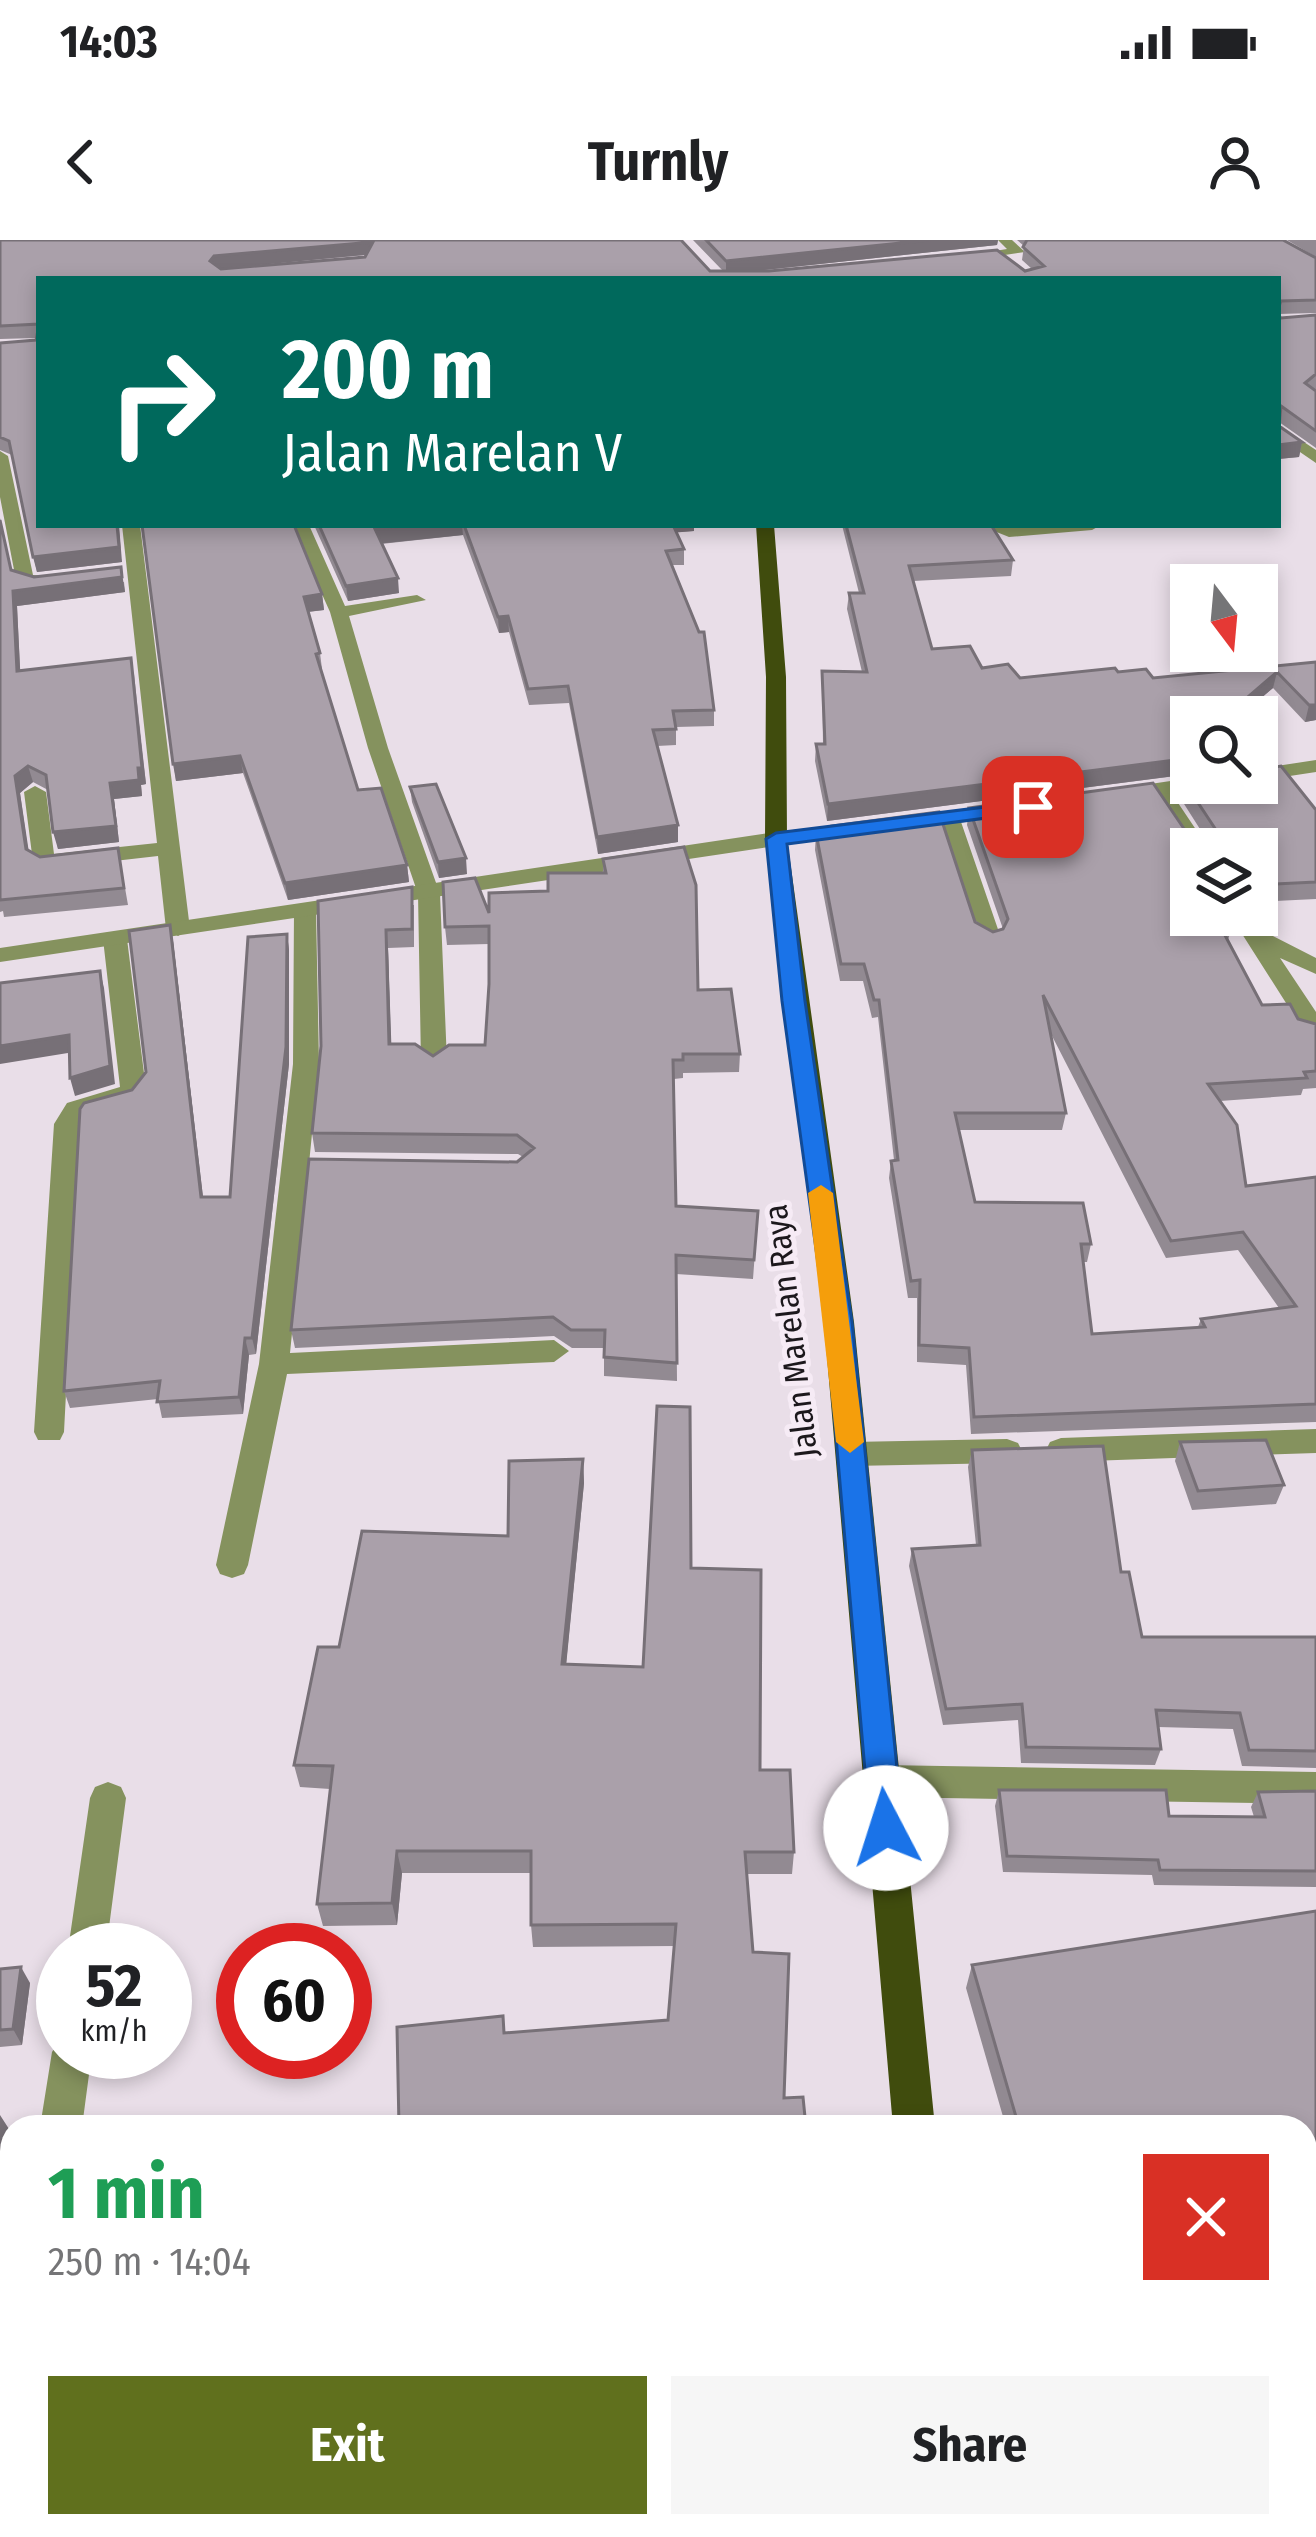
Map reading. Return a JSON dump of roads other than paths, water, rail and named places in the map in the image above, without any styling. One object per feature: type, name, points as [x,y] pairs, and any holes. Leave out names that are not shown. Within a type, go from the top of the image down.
[{"type":"main road","name":"Jalan Marelan Raya","points":[[765,528],[776,677],[776,839],[839,1322],[913,2115]]},
{"type":"street","points":[[936,259],[1002,247],[1016,266]]},
{"type":"street","points":[[1281,432],[1315,457]]},
{"type":"street","points":[[0,456],[25,580],[78,578]]},
{"type":"street","points":[[1281,461],[1315,457]]},
{"type":"street","points":[[131,528],[129,572],[178,929]]},
{"type":"street","points":[[301,528],[339,612],[378,748],[429,894],[434,1062]]},
{"type":"street","points":[[997,528],[1009,532],[1056,528]]},
{"type":"street","points":[[339,612],[417,600]]},
{"type":"street","points":[[1278,772],[1316,766]]},
{"type":"street","points":[[1089,799],[1170,787]]},
{"type":"street","points":[[1159,789],[1184,828]]},
{"type":"street","points":[[35,792],[44,862],[168,848]]},
{"type":"street","points":[[0,955],[776,839],[1019,809]]},
{"type":"street","points":[[949,819],[989,938]]},
{"type":"street","points":[[232,1565],[274,1364],[307,1164],[305,911]]},
{"type":"street","points":[[1255,936],[1316,1030]]},
{"type":"street","points":[[1266,936],[1316,967]]},
{"type":"street","points":[[49,1432],[67,1124],[76,1109],[127,1096],[133,1089],[115,939]]},
{"type":"street","points":[[274,1364],[554,1351]]},
{"type":"street","points":[[851,1454],[1316,1441]]},
{"type":"street","points":[[882,1781],[1316,1788]]},
{"type":"street","points":[[90,1923],[109,1798]]},
{"type":"street","points":[[63,2115],[68,2079]]}]
